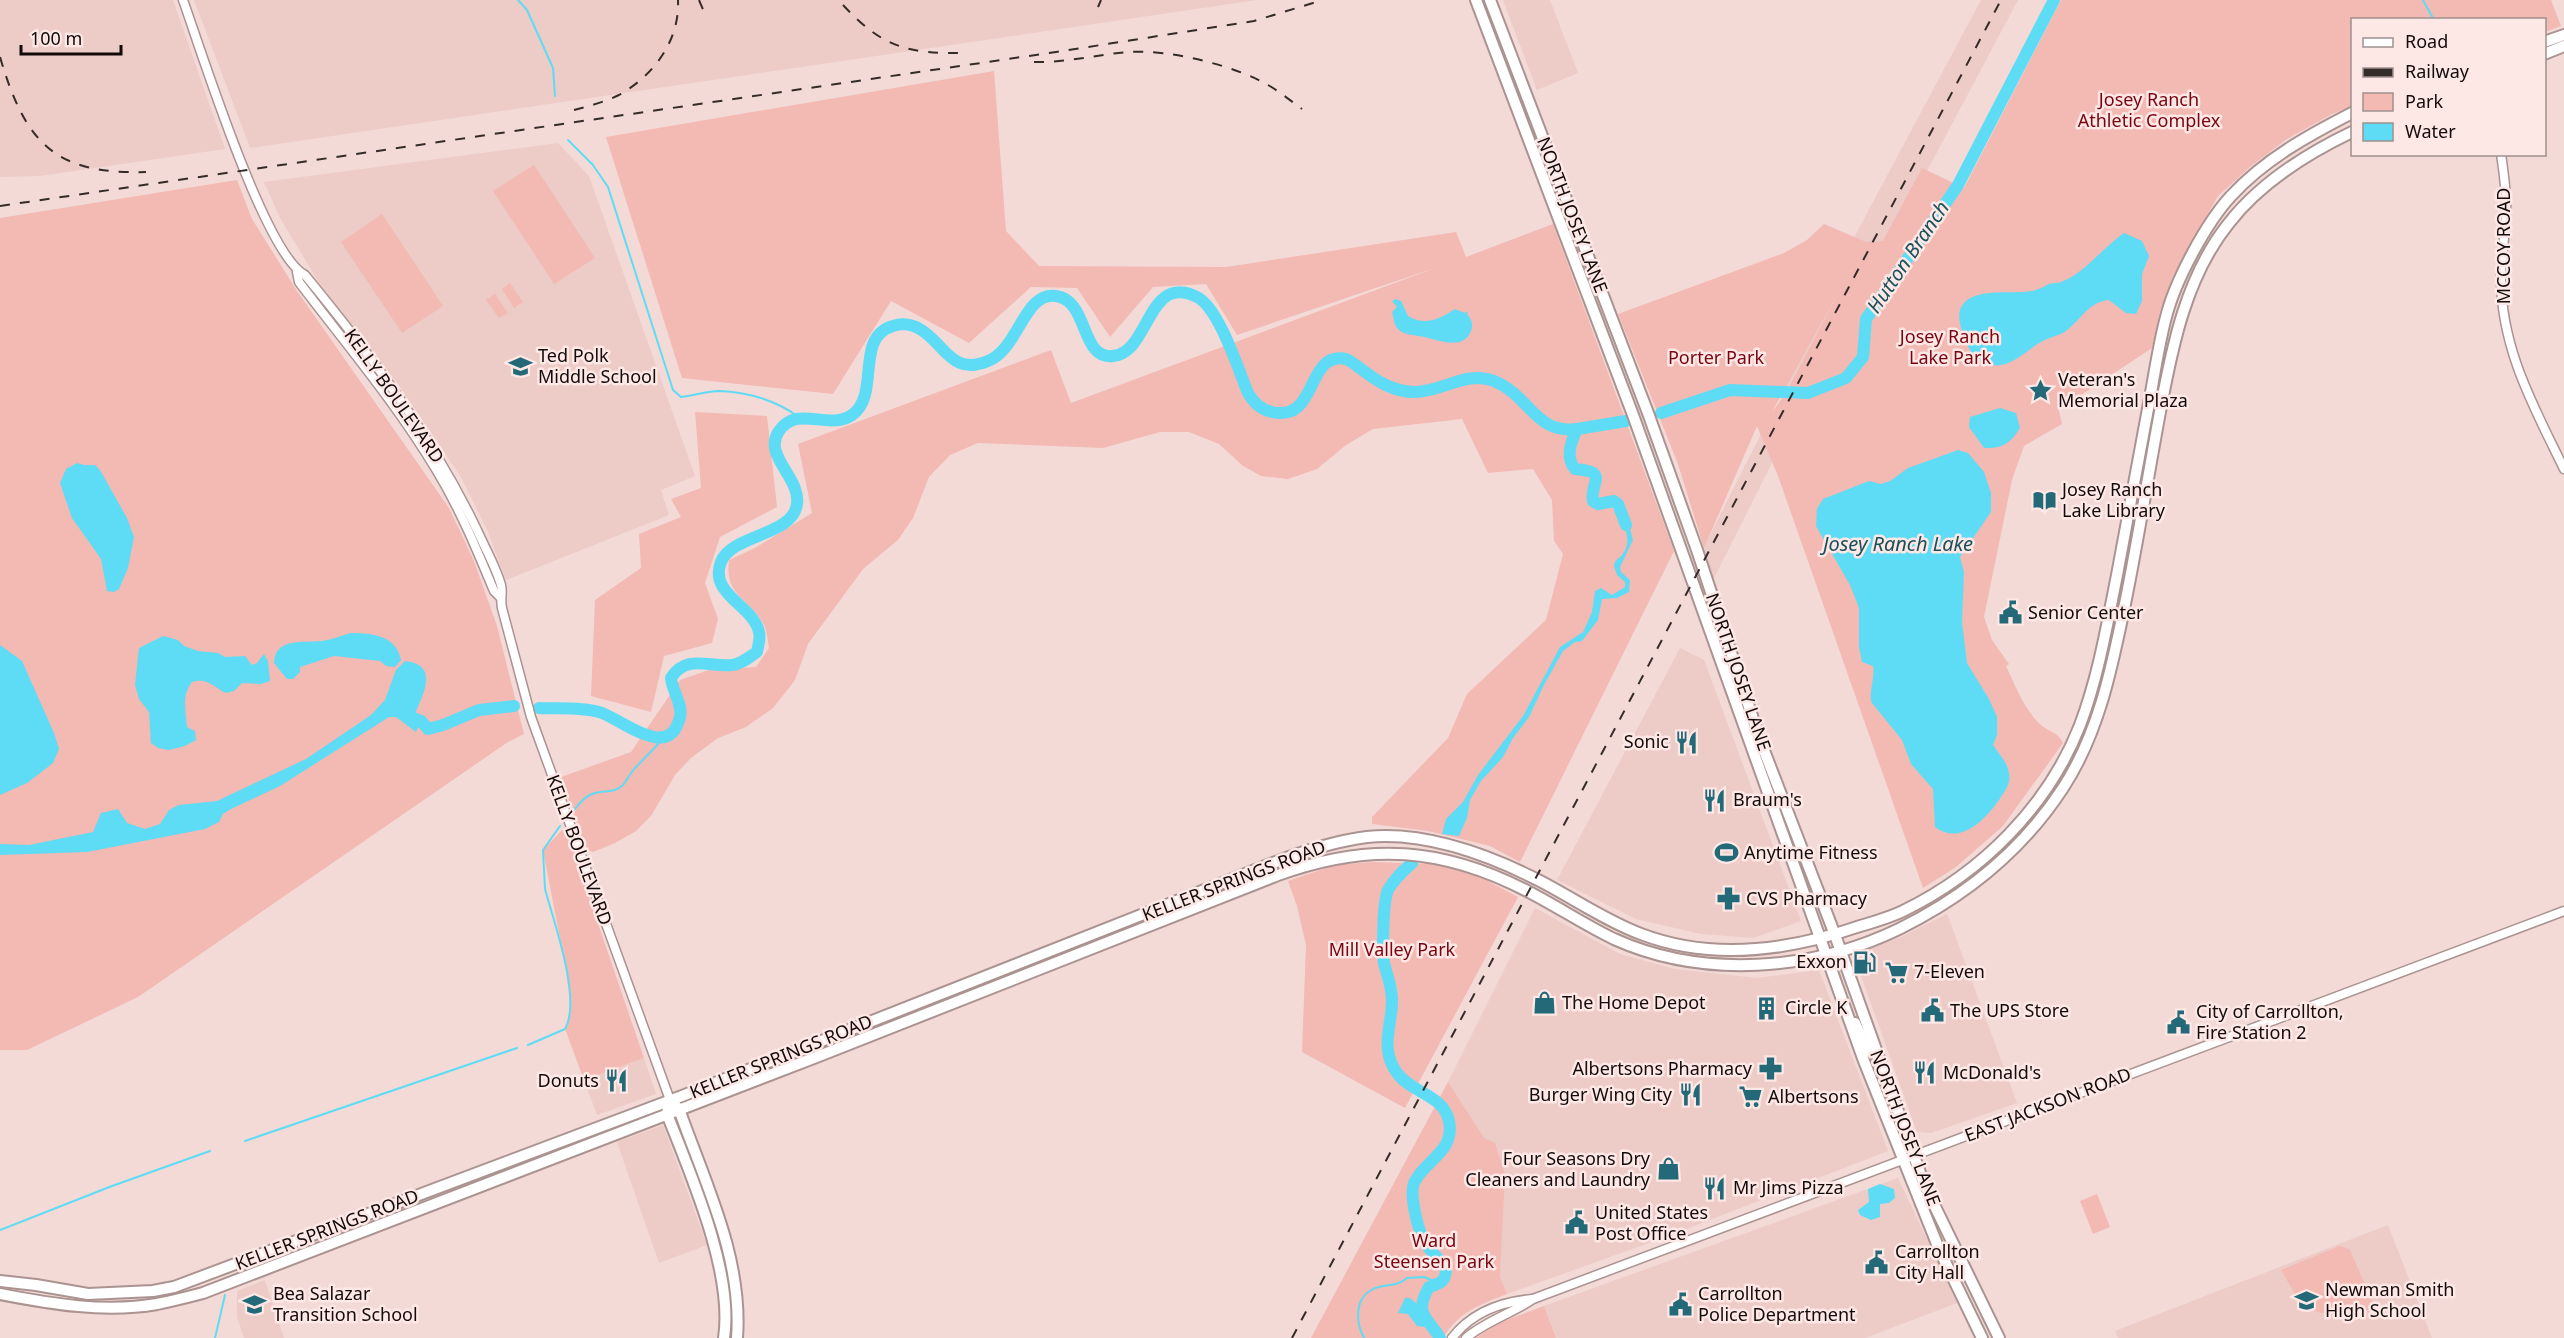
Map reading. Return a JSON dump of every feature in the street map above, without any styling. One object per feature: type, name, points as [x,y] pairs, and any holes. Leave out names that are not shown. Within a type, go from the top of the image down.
[{"type":"main road","name":"NORTH JOSEY LANE","points":[[1476,0],[1633,415],[1864,1061],[1939,1249],[1982,1338]]},
{"type":"main road","name":"NORTH JOSEY LANE","points":[[1490,0],[1648,413],[1697,550],[1760,740],[1835,935],[1914,1156],[1935,1208],[1999,1338]]},
{"type":"main road","points":[[2546,41],[2564,35]]},
{"type":"main road","points":[[2546,53],[2564,46]]},
{"type":"main road","name":"KELLER SPRINGS ROAD","points":[[0,1281],[88,1294],[132,1293],[174,1287],[670,1100],[1273,862],[1325,845],[1367,837],[1390,836],[1434,842],[1470,851],[1535,878],[1636,933],[1704,950],[1773,949],[1819,940],[1898,914],[1943,888],[1999,846],[2041,797],[2080,725],[2101,650],[2166,316],[2189,261],[2217,214],[2231,196],[2298,142],[2351,114]]},
{"type":"main road","name":"KELLER SPRINGS ROAD","points":[[0,1294],[89,1307],[157,1304],[202,1293],[1278,875],[1325,860],[1369,854],[1400,853],[1432,856],[1463,865],[1528,892],[1617,940],[1683,958],[1755,966],[1825,955],[1897,930],[1951,900],[2004,860],[2033,828],[2064,786],[2088,739],[2108,682],[2167,373],[2185,306],[2213,246],[2229,223],[2261,189],[2309,155],[2351,133]]},
{"type":"main road","points":[[2217,214],[2229,223]]},
{"type":"main road","points":[[1705,619],[1730,666],[1736,666]]},
{"type":"main road","points":[[1367,837],[1369,854]]},
{"type":"main road","points":[[1943,888],[1951,900]]},
{"type":"main road","points":[[1554,907],[1566,902],[1579,908],[1591,909]]},
{"type":"main road","points":[[1848,1018],[1857,1024],[1868,1051],[1877,1055]]},
{"type":"main road","points":[[1864,1061],[1875,1068],[1885,1089],[1890,1092]]},
{"type":"main road","points":[[670,1100],[667,1114],[720,1268],[726,1311],[724,1338]]},
{"type":"main road","name":"KELLY BOULEVARD","points":[[670,1100],[679,1109],[733,1268],[738,1299],[737,1338]]},
{"type":"main road","points":[[414,1197],[419,1210]]},
{"type":"main road","points":[[702,1211],[714,1207]]},
{"type":"street","name":"KELLY BOULEVARD","points":[[183,0],[258,207],[297,272],[305,275],[339,316],[401,409],[458,508],[494,591],[500,597],[531,717],[670,1100]]},
{"type":"street","name":"MCCOY ROAD","points":[[2501,156],[2506,215],[2501,279],[2507,333],[2525,390],[2564,469]]},
{"type":"street","name":"EAST JACKSON ROAD","points":[[1466,1338],[1490,1321],[1515,1312],[1533,1299],[2564,911]]},
{"type":"street","name":"EAST JACKSON ROAD","points":[[1452,1338],[1469,1320],[1484,1311],[1510,1301],[1533,1299]]},
{"type":"shaded area","points":[[0,0],[173,0],[225,149],[40,176],[0,177]]},
{"type":"shaded area","points":[[194,0],[1257,0],[250,148]]},
{"type":"shaded area","points":[[1503,0],[1550,0],[1578,73],[1537,90]]},
{"type":"shaded area","points":[[1981,0],[2018,0],[1813,385],[1783,387],[1857,232]]},
{"type":"shaded area","name":"Ted Polk Middle School","points":[[558,143],[589,176],[695,476],[661,490],[669,515],[506,580],[488,532],[461,477],[398,384],[318,281],[280,218],[264,182]]},
{"type":"shaded area","points":[[1768,420],[1789,429],[1713,580],[1704,547]]},
{"type":"shaded area","points":[[1680,648],[1704,660],[1801,921],[1753,938],[1701,934],[1636,919],[1557,880]]},
{"type":"shaded area","points":[[1535,908],[1620,954],[1675,969],[1757,978],[1819,970],[1888,1151],[1663,1238],[1507,1294],[1500,1277],[1504,1174],[1448,1082]]},
{"type":"shaded area","points":[[1947,914],[2017,1103],[1931,1133],[1917,1132],[1855,959],[1859,953],[1901,937]]},
{"type":"shaded area","points":[[644,1058],[656,1094],[597,1115],[584,1080]]},
{"type":"shaded area","points":[[663,1125],[707,1245],[659,1263],[617,1142]]},
{"type":"shaded area","points":[[1898,1178],[1957,1303],[1865,1338],[1556,1338],[1544,1306]]},
{"type":"shaded area","name":"Newman Smith High School","points":[[2388,1225],[2432,1338],[2118,1338],[2115,1331]]},
{"type":"shaded area","name":"Bea Salazar Transition School","points":[[265,1280],[284,1338],[244,1338],[237,1317],[237,1291]]},
{"type":"green space","points":[[2061,0],[2551,0],[2561,26],[2546,32],[2546,18],[2351,18],[2351,106],[2332,114],[2287,139],[2251,166],[2218,196],[2173,276],[2160,311],[2152,348],[2075,399],[2058,407],[2062,424],[2024,446],[2012,480],[1984,617],[1992,640],[2009,664],[2006,666],[2025,705],[2041,725],[2056,734],[2063,743],[2003,826],[1956,867],[1923,888],[1778,476],[1757,426],[1704,548],[1678,464],[1618,314],[1784,253],[1807,240],[1824,224],[1866,242],[1883,241],[1922,168],[1964,188]],"holes":[[[1843,284],[1786,393],[1772,412]]]},
{"type":"green space","points":[[994,71],[1006,231],[1039,266],[1226,267],[1456,232],[1466,257],[1553,224],[1674,551],[1520,862],[1490,846],[1428,831],[1372,824],[1372,817],[1448,738],[1467,694],[1546,620],[1563,554],[1554,541],[1552,500],[1533,469],[1488,473],[1462,419],[1373,429],[1346,445],[1317,469],[1288,479],[1261,476],[1243,466],[1219,444],[1189,432],[1160,432],[1103,448],[978,443],[950,455],[929,477],[913,518],[898,540],[863,569],[808,644],[795,680],[773,708],[746,727],[718,738],[691,758],[675,775],[651,816],[636,831],[593,852],[586,850],[561,777],[631,752],[680,680],[709,670],[756,667],[769,648],[764,625],[734,590],[730,582],[729,560],[755,548],[812,513],[798,444],[1051,350],[1071,403],[1435,268],[1237,335],[1206,284],[1153,287],[1110,337],[1077,288],[1031,287],[969,343],[891,301],[833,394],[682,378],[606,137]]},
{"type":"green space","points":[[534,165],[595,258],[554,284],[493,191]]},
{"type":"green space","points":[[237,180],[252,219],[297,291],[449,508],[474,561],[497,626],[524,734],[508,742],[138,997],[27,1050],[0,1050],[0,218]]},
{"type":"green space","points":[[382,214],[443,306],[402,333],[341,242]]},
{"type":"green space","points":[[510,283],[523,302],[514,308],[502,289]]},
{"type":"green space","points":[[495,294],[508,313],[499,318],[486,300]]},
{"type":"green space","points":[[695,412],[767,416],[777,507],[720,537],[705,583],[718,619],[712,643],[664,656],[651,712],[591,696],[595,600],[641,568],[639,534],[681,517],[671,499],[701,488]]},
{"type":"green space","points":[[565,827],[644,1058],[584,1080],[565,1029],[571,1011],[566,970],[543,850]]},
{"type":"green space","name":"Mill Valley Park","points":[[1372,862],[1438,864],[1484,879],[1518,897],[1405,1108],[1302,1052],[1306,945],[1297,906],[1288,881],[1335,865]]},
{"type":"green space","name":"Ward Steensen Park","points":[[1448,1082],[1484,1138],[1495,1143],[1505,1174],[1500,1277],[1507,1294],[1463,1315],[1443,1338],[1311,1338]]},
{"type":"green space","points":[[2097,1194],[2110,1227],[2093,1234],[2080,1201]]},
{"type":"green space","points":[[2340,1246],[2350,1250],[2375,1308],[2341,1317],[2317,1312],[2298,1299],[2281,1270]]},
{"type":"green space","points":[[1544,1306],[1556,1338],[1476,1338],[1493,1325]]},
{"type":"water","points":[[2124,233],[2142,241],[2149,256],[2142,274],[2142,301],[2136,314],[2126,313],[2109,300],[2102,301],[2090,308],[2066,331],[2044,340],[2006,364],[1990,365],[1974,355],[1965,339],[1959,317],[1962,306],[1968,300],[1977,295],[2030,291],[2061,282],[2078,273]]},
{"type":"water","points":[[1396,299],[1401,301],[1408,316],[1421,321],[1439,318],[1455,309],[1465,313],[1468,311],[1467,314],[1472,324],[1471,331],[1462,341],[1450,343],[1403,332],[1396,326],[1392,312],[1397,307],[1392,301]]},
{"type":"water","points":[[2000,408],[2016,413],[2020,428],[2005,444],[1984,448],[1969,427],[1970,417]]},
{"type":"water","name":"Josey Ranch Lake","points":[[1958,450],[1968,453],[1984,472],[1991,493],[1991,512],[1960,557],[1964,572],[1962,622],[1967,663],[1997,717],[1997,735],[1993,745],[2005,762],[2009,778],[2005,791],[1987,815],[1971,828],[1954,834],[1935,827],[1933,789],[1911,764],[1902,740],[1872,703],[1873,666],[1862,662],[1859,647],[1859,608],[1850,585],[1816,526],[1817,509],[1823,499],[1869,481],[1881,484],[1890,481],[1908,468]]},
{"type":"water","points":[[77,463],[95,465],[100,470],[127,518],[134,537],[128,568],[119,589],[114,592],[107,591],[101,559],[72,518],[60,483],[66,469]]},
{"type":"water","points":[[1625,510],[1633,540],[1620,567],[1621,572],[1630,580],[1629,592],[1617,598],[1602,599],[1598,620],[1582,641],[1575,642],[1563,651],[1529,717],[1513,738],[1503,757],[1481,781],[1470,800],[1467,818],[1459,836],[1442,834],[1446,819],[1463,802],[1478,775],[1523,716],[1560,647],[1583,632],[1592,612],[1595,591],[1601,588],[1612,595],[1625,587],[1625,582],[1617,575],[1614,566],[1627,544],[1626,533],[1618,513]]},
{"type":"water","points":[[350,633],[374,635],[388,640],[394,645],[401,660],[395,667],[386,666],[380,661],[334,656],[300,667],[300,672],[293,679],[287,679],[274,663],[279,649],[285,645],[336,638]]},
{"type":"water","points":[[163,636],[178,640],[184,646],[198,651],[218,653],[225,657],[245,656],[252,665],[257,663],[264,654],[268,661],[270,681],[261,684],[242,683],[234,691],[226,693],[206,682],[192,682],[186,693],[185,709],[187,727],[195,731],[196,740],[185,746],[169,750],[158,748],[151,743],[149,712],[139,699],[135,685],[139,648]]},
{"type":"water","points":[[0,645],[22,661],[59,749],[53,763],[27,783],[0,795]]},
{"type":"water","points":[[405,661],[423,668],[426,675],[424,691],[414,716],[421,721],[416,732],[396,717],[389,717],[280,786],[231,809],[223,814],[219,822],[205,829],[87,852],[0,855],[0,844],[29,845],[93,832],[101,813],[118,809],[127,823],[145,829],[160,824],[169,810],[179,805],[217,801],[306,759],[371,715],[385,700],[396,670]]},
{"type":"water","points":[[1880,1184],[1894,1189],[1895,1198],[1889,1203],[1880,1204],[1880,1217],[1871,1220],[1860,1215],[1858,1210],[1869,1202],[1868,1189]]},
{"type":"water","points":[[1422,1297],[1428,1299],[1425,1314],[1436,1331],[1431,1334],[1425,1327],[1417,1326],[1408,1314],[1398,1313],[1405,1298],[1410,1298],[1418,1305]]},
{"type":"waterway","points":[[518,0],[527,10],[553,68],[555,96]]},
{"type":"waterway","name":"Hutton Branch","points":[[1661,413],[1730,390],[1808,393],[1846,378],[1863,357],[1866,319],[1958,185],[2054,0]]},
{"type":"waterway","points":[[2423,0],[2433,18]]},
{"type":"waterway","points":[[568,140],[593,165],[608,187],[673,390],[681,397],[719,391],[751,395],[780,406],[799,417]]},
{"type":"waterway","points":[[539,708],[592,710],[644,734],[655,737],[666,736],[674,730],[681,712],[671,678],[677,671],[683,666],[698,663],[736,664],[757,652],[759,632],[749,615],[721,583],[719,573],[721,562],[727,553],[737,546],[785,523],[793,515],[797,504],[797,494],[775,449],[775,440],[779,431],[795,419],[833,420],[852,415],[860,406],[865,394],[874,342],[881,332],[896,325],[906,324],[918,328],[956,361],[975,365],[999,355],[1036,302],[1045,297],[1056,296],[1067,300],[1074,308],[1095,349],[1102,355],[1113,356],[1125,352],[1135,342],[1158,304],[1168,295],[1181,292],[1197,297],[1213,313],[1227,340],[1248,393],[1258,405],[1268,411],[1284,413],[1300,405],[1319,371],[1325,364],[1340,358],[1350,361],[1386,385],[1407,392],[1425,391],[1464,380],[1484,378],[1506,388],[1551,426],[1577,429]]},
{"type":"waterway","name":"Hutton Branch","points":[[1626,421],[1577,429],[1571,444],[1570,460],[1575,469],[1586,470],[1595,475],[1593,501],[1598,504],[1614,501],[1618,504],[1626,525]]},
{"type":"waterway","points":[[407,716],[421,721],[428,729],[479,710],[514,706]]},
{"type":"waterway","points":[[575,809],[589,795],[612,791],[623,785],[634,769],[667,735]]},
{"type":"waterway","points":[[528,1045],[565,1029],[569,1016],[569,980],[545,889],[543,850],[560,826]]},
{"type":"waterway","name":"Hutton Branch","points":[[1412,863],[1390,886],[1386,896],[1383,957],[1392,998],[1388,1047],[1389,1056],[1397,1073],[1410,1085],[1434,1099],[1446,1112],[1449,1121],[1448,1140],[1439,1154],[1420,1173],[1413,1187],[1421,1234],[1432,1252],[1446,1267],[1444,1278],[1440,1283],[1429,1287],[1422,1304],[1424,1315],[1440,1338]]},
{"type":"waterway","points":[[245,1141],[517,1048]]},
{"type":"waterway","points":[[0,1230],[210,1151]]},
{"type":"waterway","points":[[1364,1338],[1359,1326],[1358,1312],[1365,1294],[1407,1278],[1424,1277],[1441,1284]]},
{"type":"waterway","points":[[215,1338],[225,1295]]},
{"type":"railway","points":[[574,110],[619,95],[643,78],[662,56],[669,43],[677,15],[678,0]]},
{"type":"railway","points":[[699,0],[704,12]]},
{"type":"railway","points":[[1098,7],[1101,0]]},
{"type":"railway","points":[[0,206],[1056,52],[1254,21],[1323,0]]},
{"type":"railway","points":[[1292,1338],[2001,0]]},
{"type":"railway","points":[[843,5],[871,31],[898,46],[928,52],[966,53]]},
{"type":"railway","points":[[1034,62],[1130,52],[1182,56],[1220,65],[1254,78],[1302,109]]},
{"type":"railway","points":[[0,57],[20,111],[33,132],[48,148],[66,159],[88,167],[146,172]]},
{"type":"place","name":"Ted Polk Middle School","points":[[520,366]]},
{"type":"place","name":"Veteran's Memorial Plaza","points":[[2040,390]]},
{"type":"place","name":"Josey Ranch Lake Library","points":[[2044,500]]},
{"type":"place","name":"Senior Center","points":[[2010,613]]},
{"type":"place","name":"Sonic","points":[[1687,742]]},
{"type":"place","name":"Braum's","points":[[1715,800]]},
{"type":"place","name":"Anytime Fitness","points":[[1726,853]]},
{"type":"place","name":"CVS Pharmacy","points":[[1728,899]]},
{"type":"place","name":"Exxon","points":[[1865,962]]},
{"type":"place","name":"7-Eleven","points":[[1896,972]]},
{"type":"place","name":"The Home Depot","points":[[1544,1003]]},
{"type":"place","name":"Circle K","points":[[1767,1008]]},
{"type":"place","name":"The UPS Store","points":[[1932,1011]]},
{"type":"place","name":"City of Carrollton, Fire Station 2","points":[[2178,1022]]},
{"type":"place","name":"Albertsons Pharmacy","points":[[1770,1069]]},
{"type":"place","name":"McDonald's","points":[[1925,1073]]},
{"type":"place","name":"Donuts","points":[[617,1081]]},
{"type":"place","name":"Burger Wing City","points":[[1690,1095]]},
{"type":"place","name":"Albertsons","points":[[1750,1097]]},
{"type":"place","name":"Four Seasons Dry Cleaners and Laundry","points":[[1668,1169]]},
{"type":"place","name":"Mr Jims Pizza","points":[[1715,1188]]},
{"type":"place","name":"United States Post Office","points":[[1577,1223]]},
{"type":"place","name":"Carrollton City Hall","points":[[1877,1262]]},
{"type":"place","name":"Newman Smith High School","points":[[2307,1300]]},
{"type":"place","name":"Bea Salazar Transition School","points":[[255,1304]]},
{"type":"place","name":"Carrollton Police Department","points":[[1680,1304]]},
{"type":"park label","name":"Josey Ranch Athletic Complex","points":[[2149,110]]},
{"type":"park label","name":"Josey Ranch Lake Park","points":[[1950,347]]},
{"type":"park label","name":"Porter Park","points":[[1716,358]]}]
